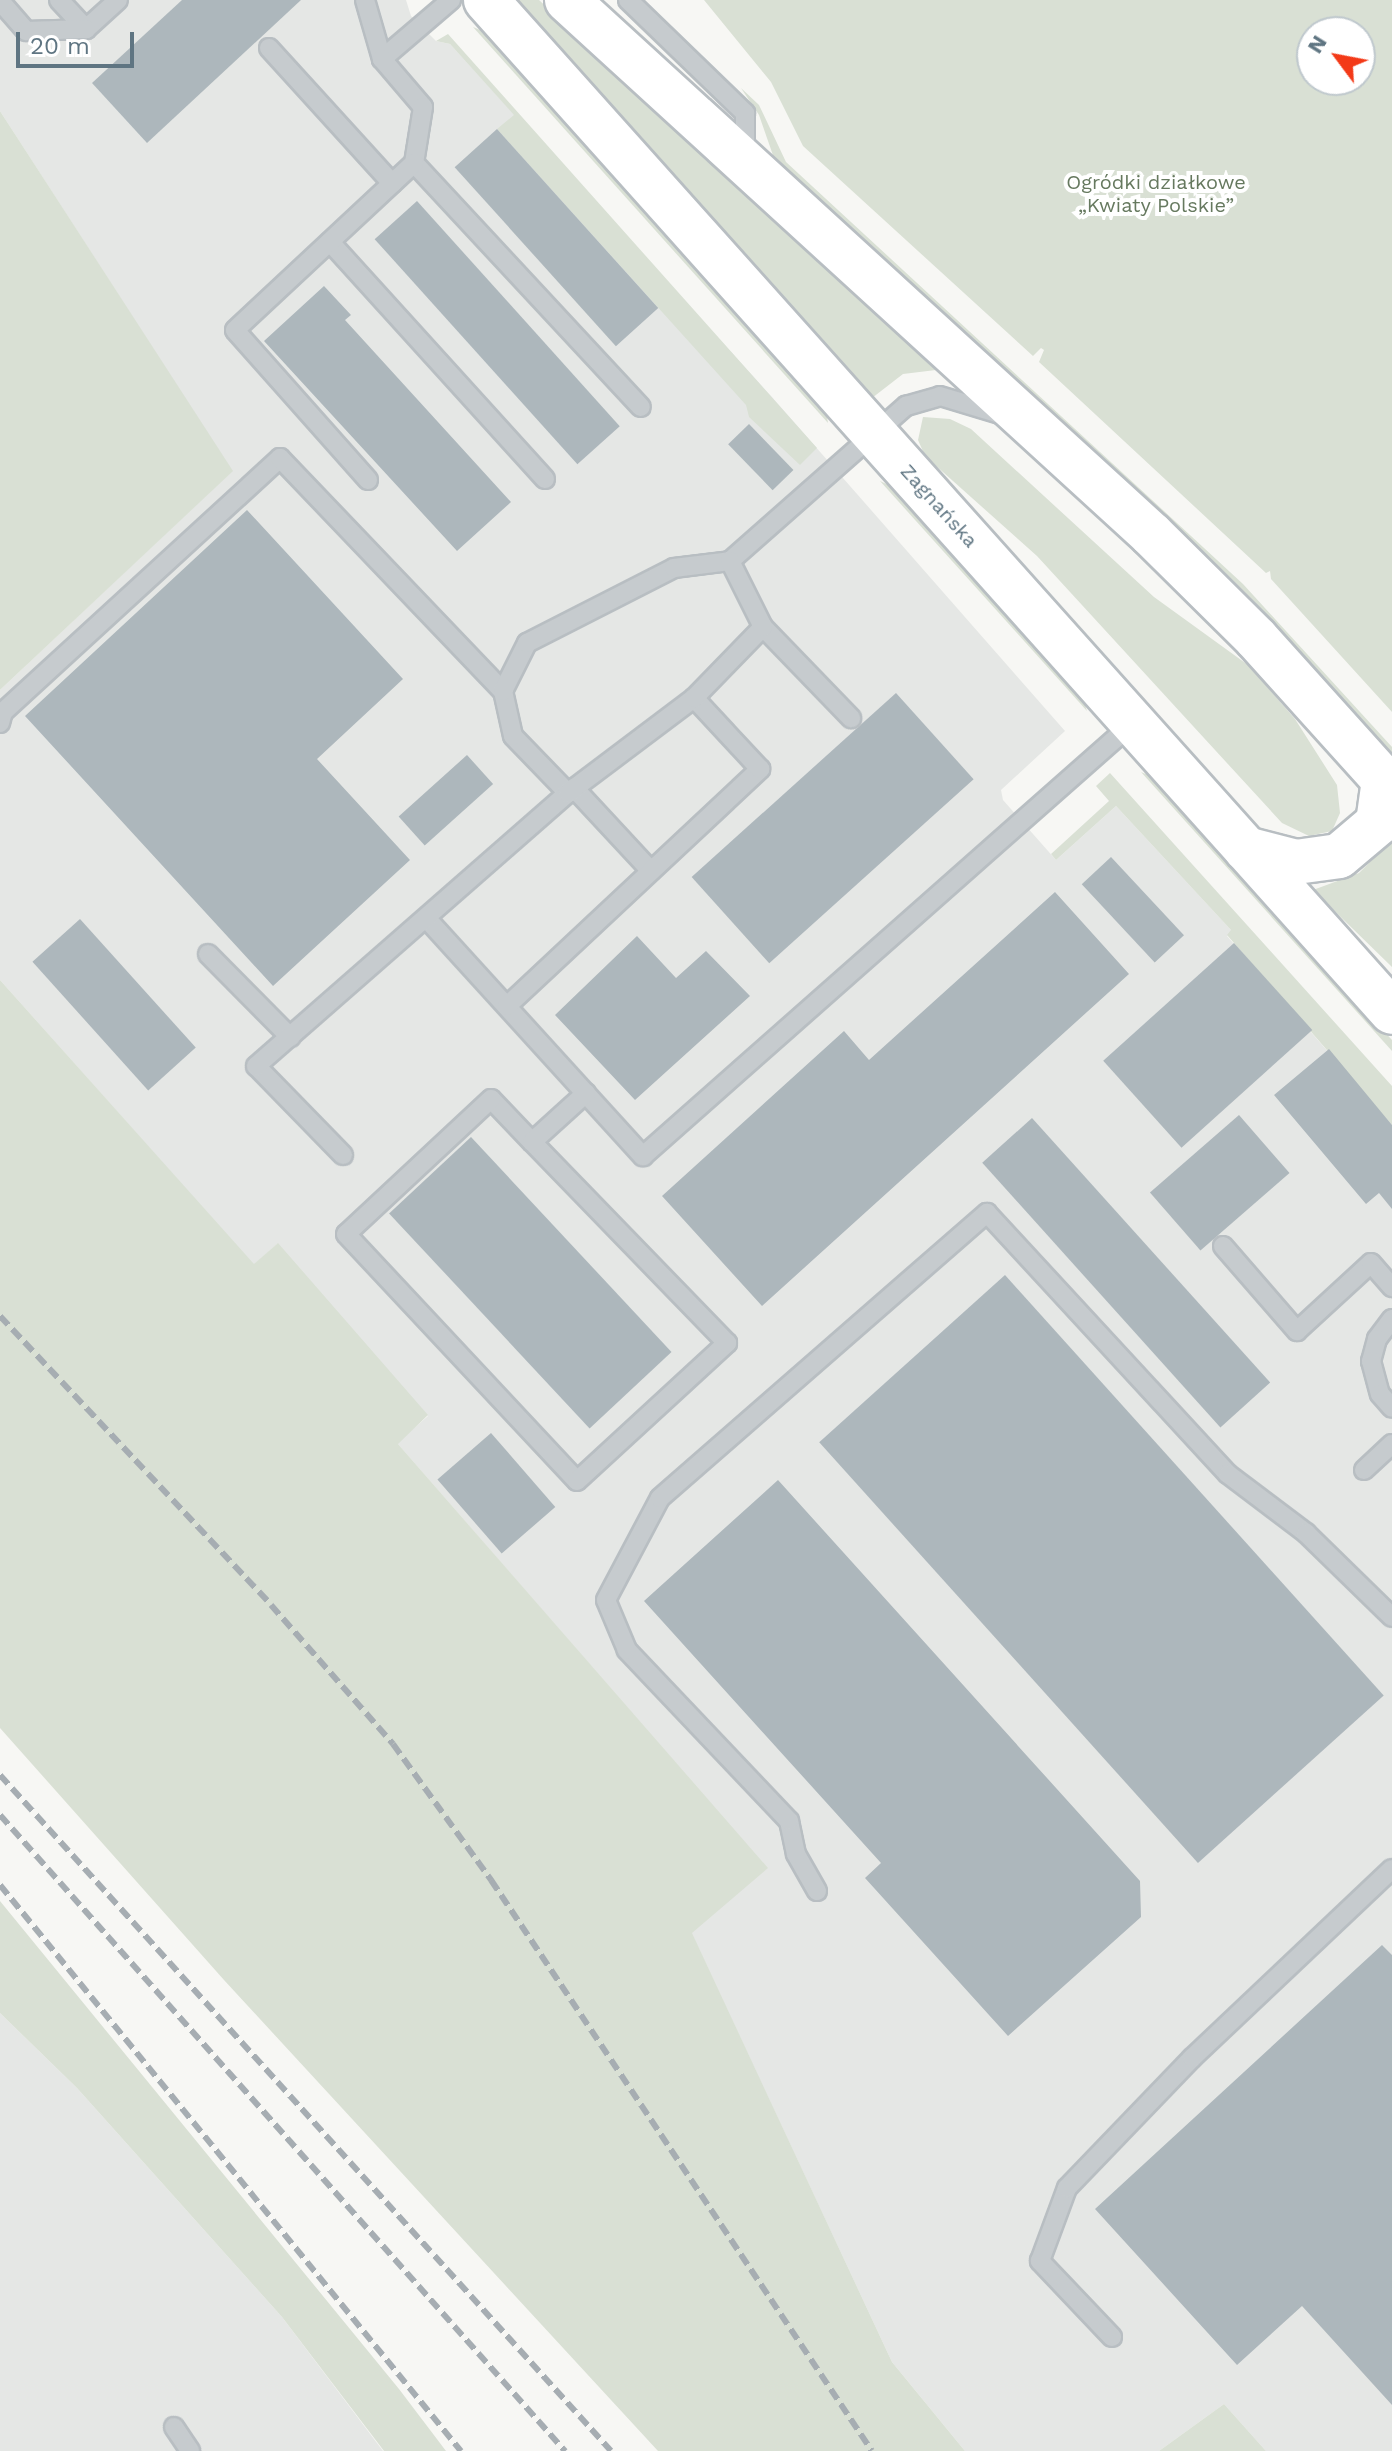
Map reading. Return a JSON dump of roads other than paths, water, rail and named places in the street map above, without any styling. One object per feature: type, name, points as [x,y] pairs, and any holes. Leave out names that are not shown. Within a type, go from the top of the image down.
[{"type":"main road","name":"Zagnańska","points":[[486,0],[1392,1012]]},
{"type":"main road","points":[[567,0],[1031,425],[1256,638],[1388,784],[1378,823],[1339,856],[1296,862],[1246,849]]},
{"type":"lane","points":[[59,0],[86,29]]},
{"type":"lane","points":[[0,1],[26,31],[86,29],[118,0]]},
{"type":"lane","points":[[365,0],[382,59],[423,107],[414,163],[235,330],[368,480]]},
{"type":"lane","points":[[382,59],[451,0]]},
{"type":"lane","points":[[628,0],[745,113],[744,163]]},
{"type":"lane","points":[[269,48],[392,183]]},
{"type":"lane","points":[[414,163],[641,407]]},
{"type":"lane","points":[[330,242],[545,479]]},
{"type":"lane","points":[[503,691],[527,643],[674,568],[730,561],[906,406],[940,396],[1031,425]]},
{"type":"lane","points":[[0,723],[3,712],[280,458],[503,691],[513,736],[651,871]]},
{"type":"lane","points":[[730,561],[763,627],[851,718]]},
{"type":"lane","points":[[343,1155],[256,1066],[571,790],[694,698],[763,627]]},
{"type":"lane","points":[[507,1006],[760,769],[694,698]]},
{"type":"lane","points":[[427,919],[643,1156],[1133,723]]},
{"type":"lane","points":[[208,954],[290,1037]]},
{"type":"lane","points":[[532,1142],[586,1093]]},
{"type":"lane","points":[[491,1099],[532,1142],[727,1343],[577,1481],[346,1234],[491,1099]]},
{"type":"lane","points":[[817,1891],[796,1854],[789,1821],[627,1650],[606,1600],[660,1498],[987,1213],[1228,1474],[1306,1533],[1392,1617]]},
{"type":"lane","points":[[1223,1246],[1297,1331],[1371,1263],[1392,1287]]},
{"type":"lane","points":[[1392,1319],[1377,1339],[1371,1361],[1380,1394],[1392,1408]]},
{"type":"lane","points":[[1364,1470],[1392,1444]]},
{"type":"lane","points":[[1112,2337],[1040,2261],[1067,2188],[1192,2058],[1392,1869]]},
{"type":"lane","points":[[174,2427],[190,2451]]},
{"type":"railway","points":[[0,1316],[271,1605],[393,1744],[491,1880],[872,2451]]},
{"type":"railway","points":[[0,1775],[611,2451]]},
{"type":"railway","points":[[0,1815],[565,2451]]},
{"type":"railway","points":[[0,1885],[461,2451]]},
{"type":"park label","name":"Ogródki działkowe „Kwiaty Polskie”","points":[[1156,194]]}]
